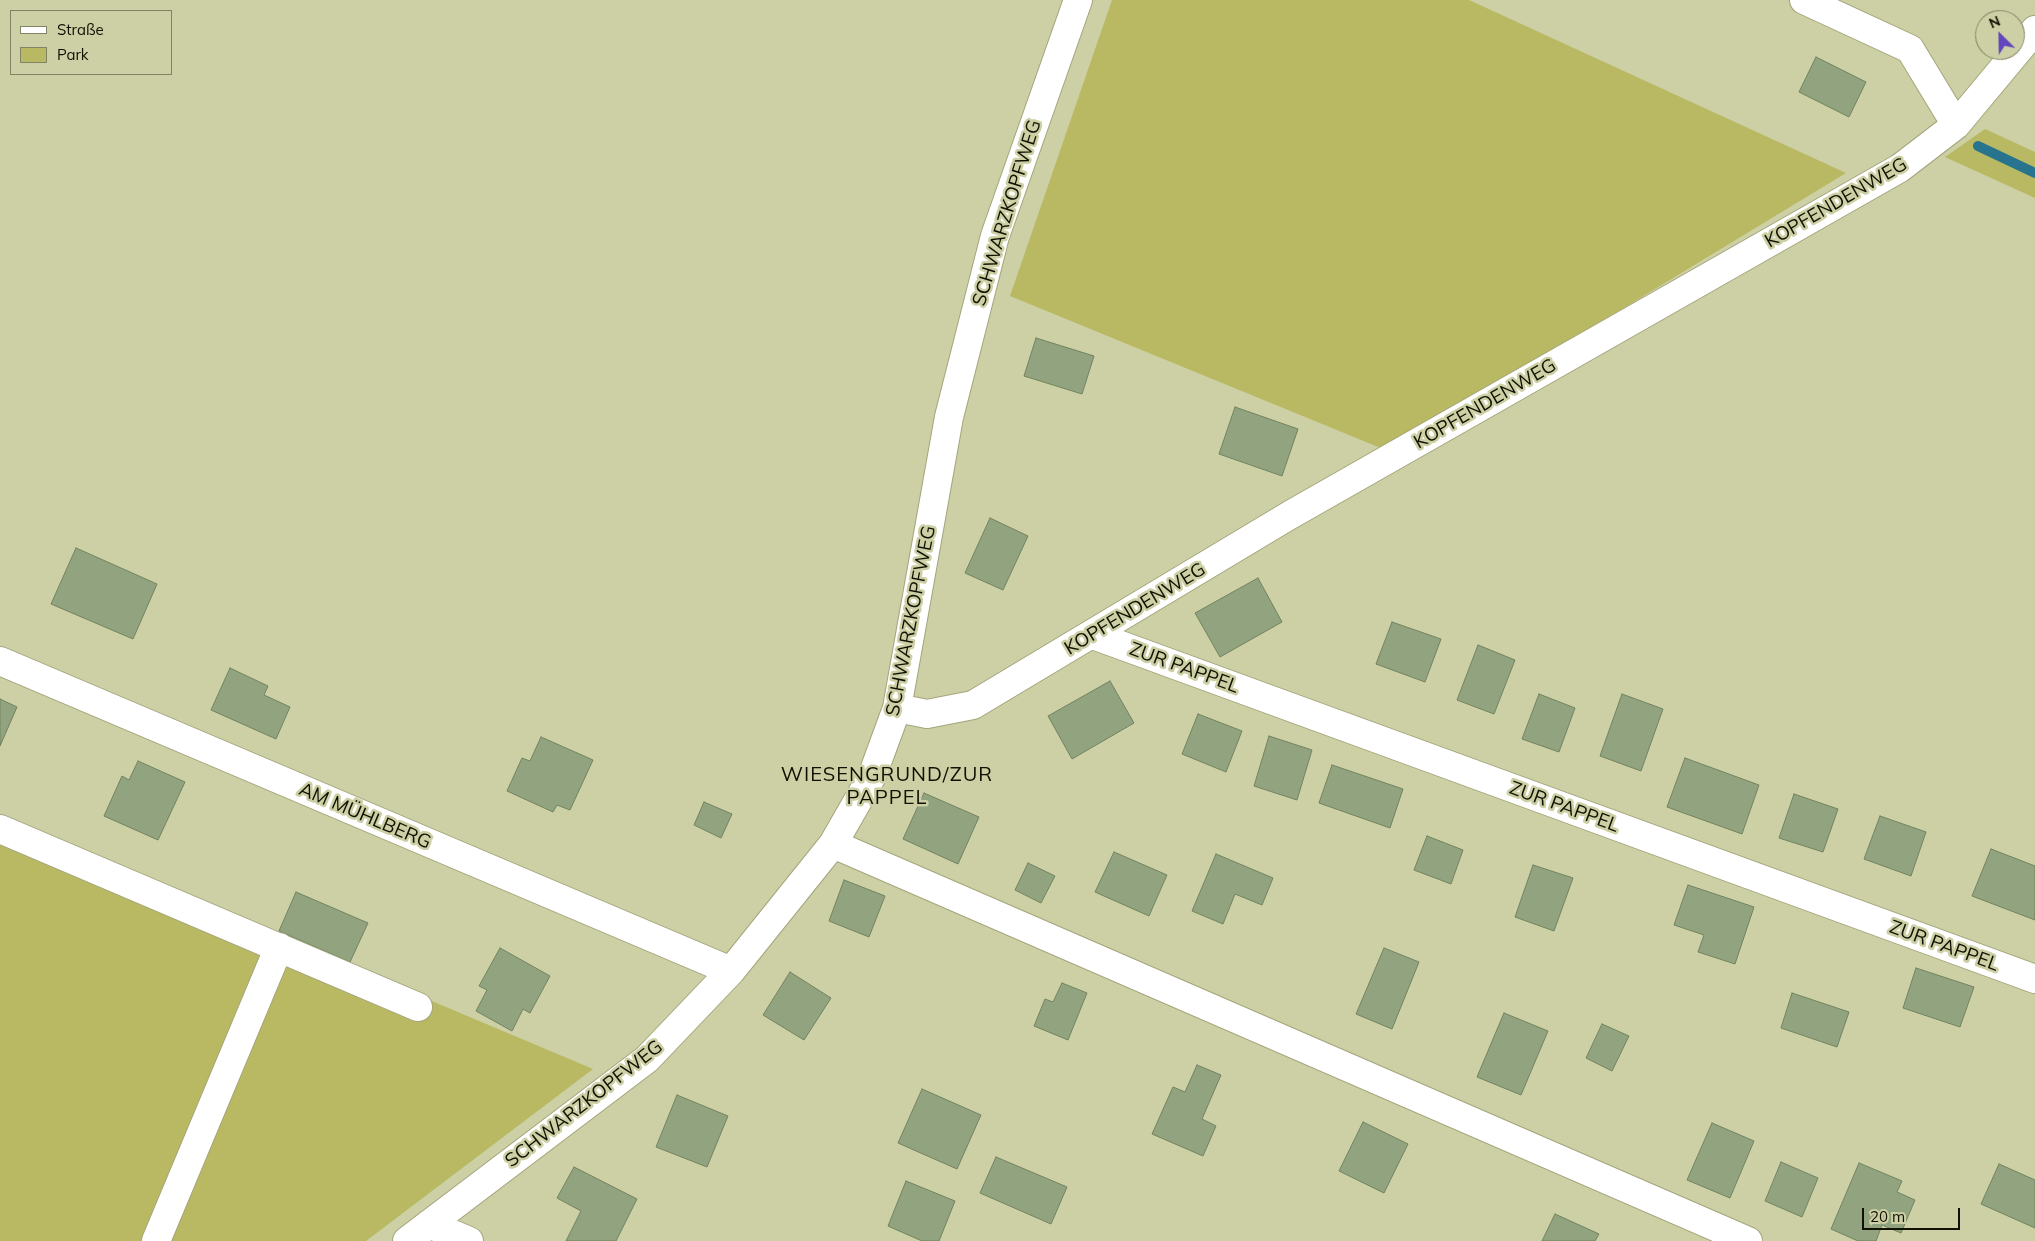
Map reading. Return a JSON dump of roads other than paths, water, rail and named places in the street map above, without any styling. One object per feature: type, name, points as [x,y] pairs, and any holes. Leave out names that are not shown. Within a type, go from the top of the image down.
[{"type":"street","name":"SCHWARZKOPFWEG","points":[[407,1241],[647,1058],[731,971],[833,844],[872,776],[897,708],[951,408],[996,236],[1078,0]]},
{"type":"street","points":[[1804,0],[1910,48],[1956,125]]},
{"type":"street","name":"KOPFENDENWEG","points":[[897,708],[927,714],[972,705],[1093,635],[1290,515],[1900,168],[1956,125],[2035,30]]},
{"type":"street","name":"ZUR PAPPEL","points":[[1093,635],[2035,979]]},
{"type":"street","name":"AM MÜHLBERG","points":[[0,661],[731,971]]},
{"type":"street","points":[[0,829],[418,1007]]},
{"type":"street","points":[[833,844],[1748,1241]]},
{"type":"street","points":[[156,1241],[279,947]]},
{"type":"street","points":[[429,1224],[469,1241]]},
{"type":"waterway","points":[[1978,146],[2035,173]]},
{"type":"district","name":"WIESENGRUND/ZUR PAPPEL","points":[[887,786]]}]
